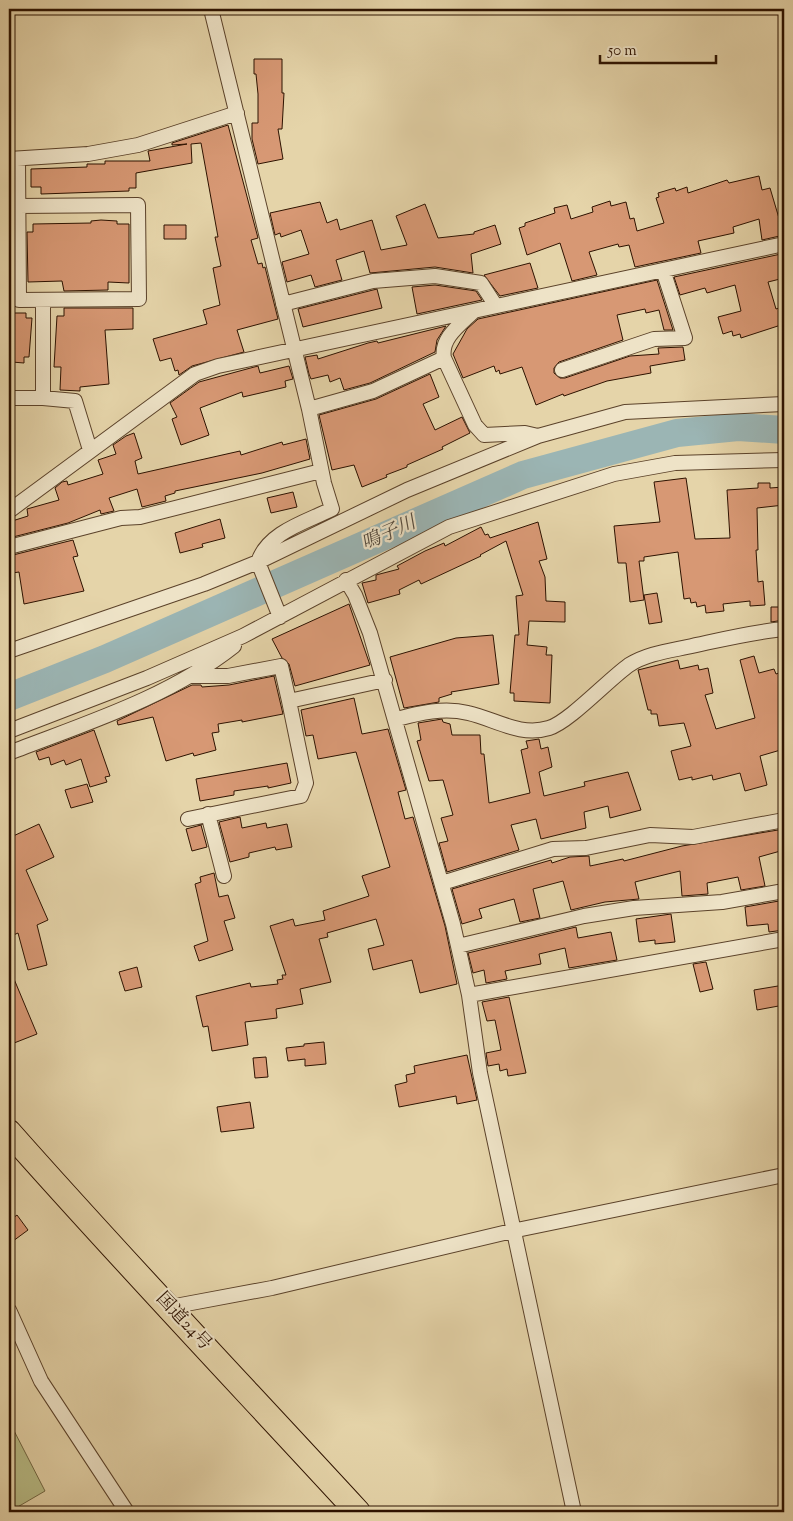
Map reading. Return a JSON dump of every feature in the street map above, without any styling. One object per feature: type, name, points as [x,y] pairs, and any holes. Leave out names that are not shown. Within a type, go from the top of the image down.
[{"type":"highway","name":"国道24号","points":[[9,1132],[121,1257],[170,1307],[358,1512]]},
{"type":"street","points":[[210,9],[309,409],[321,471],[332,509],[291,529],[270,542],[261,552],[259,565],[278,615]]},
{"type":"street","points":[[18,206],[138,205],[139,298],[20,300],[18,206],[14,160],[88,154],[138,145],[237,113]]},
{"type":"street","points":[[9,511],[195,374],[218,366],[784,244]]},
{"type":"street","points":[[562,370],[654,339],[685,338],[663,270]]},
{"type":"street","points":[[283,304],[373,281],[435,276],[481,283],[496,306]]},
{"type":"street","points":[[43,300],[44,398]]},
{"type":"street","points":[[474,311],[448,338],[442,350],[474,425],[484,435],[525,433],[538,436]]},
{"type":"street","points":[[309,409],[373,391],[444,358]]},
{"type":"street","points":[[9,398],[44,398],[75,401],[90,450]]},
{"type":"street","points":[[9,651],[259,565],[407,490],[538,436],[625,412],[784,404]]},
{"type":"street","points":[[9,731],[147,678],[243,636],[278,615],[449,527],[614,474],[675,463],[784,460]]},
{"type":"street","points":[[9,547],[121,518],[140,517],[321,471]]},
{"type":"street","points":[[346,580],[355,595],[370,632],[385,680],[458,946],[469,995],[480,1073],[512,1231],[574,1512]]},
{"type":"street","points":[[396,719],[427,712],[467,713],[507,727],[533,731],[542,730],[558,724],[606,682],[632,664],[651,655],[755,632],[784,629]]},
{"type":"street","points":[[9,753],[137,703],[192,676],[234,647],[243,636]]},
{"type":"street","points":[[188,819],[300,796],[306,783],[281,666],[228,676],[192,676]]},
{"type":"street","points":[[289,701],[385,680]]},
{"type":"street","points":[[208,814],[224,876]]},
{"type":"street","points":[[442,883],[553,849],[586,848],[650,835],[693,837],[784,820]]},
{"type":"street","points":[[458,946],[584,916],[634,908],[722,902],[784,891]]},
{"type":"street","points":[[469,995],[784,938]]},
{"type":"street","points":[[170,1307],[272,1288],[512,1231],[784,1175]]},
{"type":"street","points":[[9,1310],[41,1381],[127,1512]]},
{"type":"green space","points":[[9,1421],[45,1491],[9,1512]]},
{"type":"building","points":[[254,59],[282,59],[282,93],[284,93],[282,129],[278,129],[283,159],[258,164],[252,139],[252,123],[258,123],[258,94],[256,74],[254,74]]},
{"type":"building","points":[[228,125],[258,238],[251,240],[258,264],[262,263],[263,268],[265,267],[278,319],[237,330],[244,352],[192,366],[179,375],[178,370],[175,371],[171,358],[160,361],[153,339],[207,324],[203,310],[220,305],[213,268],[221,266],[215,237],[218,237],[201,143],[191,144],[192,163],[136,173],[136,188],[129,188],[129,191],[41,194],[41,187],[31,187],[31,169],[87,167],[87,164],[105,164],[105,161],[150,161],[148,151],[187,144],[172,145],[172,143]]},
{"type":"building","points":[[759,176],[762,190],[770,188],[784,235],[762,240],[759,219],[733,227],[734,233],[698,241],[701,253],[635,267],[629,245],[619,247],[618,244],[589,252],[597,275],[572,281],[560,243],[527,255],[519,228],[525,226],[525,223],[555,213],[554,208],[567,205],[571,219],[593,212],[592,207],[610,201],[611,206],[626,202],[630,219],[634,218],[637,231],[664,223],[656,198],[659,197],[658,193],[675,188],[676,191],[687,187],[688,193],[727,180],[729,183]]},
{"type":"building","points":[[320,202],[327,223],[337,219],[340,230],[372,220],[381,250],[407,245],[396,216],[425,204],[438,238],[474,234],[474,232],[495,225],[501,244],[471,254],[473,273],[435,267],[370,273],[364,251],[336,260],[342,280],[315,287],[311,275],[287,282],[282,262],[309,254],[301,230],[281,237],[280,233],[275,235],[270,213]]},
{"type":"building","points":[[91,221],[117,221],[117,224],[129,224],[129,283],[108,282],[108,290],[64,291],[62,281],[28,282],[27,232],[33,232],[33,224],[91,223]]},
{"type":"building","points":[[164,225],[186,225],[186,239],[164,239]]},
{"type":"building","points":[[781,254],[784,278],[768,282],[776,309],[784,306],[784,324],[741,338],[740,334],[733,336],[732,331],[723,334],[718,317],[741,311],[735,285],[707,293],[705,288],[680,295],[674,277]]},
{"type":"building","points":[[530,263],[538,288],[500,296],[484,275]]},
{"type":"building","points":[[657,280],[673,330],[664,330],[659,310],[646,313],[645,309],[617,315],[623,340],[559,362],[554,368],[554,373],[560,378],[565,378],[630,356],[659,354],[658,348],[683,347],[685,360],[650,366],[651,373],[607,381],[564,396],[563,394],[536,405],[522,367],[500,374],[499,370],[496,372],[494,366],[463,378],[453,354],[467,329],[478,319]]},
{"type":"building","points":[[435,285],[476,291],[482,300],[417,314],[412,287]]},
{"type":"building","points":[[377,289],[382,308],[303,327],[298,309]]},
{"type":"building","points":[[64,308],[133,308],[133,329],[105,330],[109,384],[80,387],[80,391],[60,390],[61,367],[54,367],[57,316],[64,316]]},
{"type":"building","points":[[9,313],[26,313],[26,318],[32,318],[29,357],[24,357],[24,363],[12,362],[13,326],[9,327]]},
{"type":"building","points":[[446,326],[437,340],[435,352],[370,383],[344,390],[340,378],[330,382],[328,375],[311,379],[309,374],[305,357],[317,355],[318,359],[368,343],[377,341],[378,343]]},
{"type":"building","points":[[258,366],[260,373],[289,366],[293,379],[285,381],[286,387],[243,397],[242,392],[200,408],[209,435],[181,445],[172,419],[177,417],[170,403],[199,382]]},
{"type":"building","points":[[430,374],[439,397],[423,404],[435,430],[462,417],[470,433],[442,447],[443,449],[407,465],[407,467],[386,475],[387,477],[362,487],[354,465],[332,470],[319,415],[376,399]]},
{"type":"building","points":[[134,433],[142,458],[135,461],[138,474],[240,451],[241,455],[282,442],[283,445],[306,439],[310,459],[262,473],[175,491],[175,493],[165,496],[166,501],[142,507],[137,489],[109,498],[114,511],[101,514],[100,510],[68,523],[9,538],[9,522],[28,516],[27,509],[59,500],[55,488],[62,482],[67,481],[68,485],[103,474],[98,460],[116,454],[113,445]]},
{"type":"building","points":[[686,478],[695,539],[730,538],[727,490],[758,488],[758,483],[770,483],[770,488],[784,487],[784,505],[757,508],[758,550],[756,550],[758,582],[763,581],[765,605],[750,606],[750,601],[723,604],[724,611],[706,613],[705,605],[697,607],[696,602],[691,603],[690,598],[684,599],[678,552],[644,557],[644,561],[639,561],[644,600],[630,602],[626,563],[618,563],[614,526],[660,522],[654,482]]},
{"type":"building","points":[[293,492],[297,507],[271,513],[267,498]]},
{"type":"building","points":[[220,519],[225,538],[202,544],[203,547],[180,553],[175,533]]},
{"type":"building","points":[[538,522],[547,559],[539,561],[545,577],[546,601],[565,602],[565,622],[529,621],[527,645],[547,647],[546,655],[552,655],[550,703],[514,701],[514,693],[510,693],[515,635],[519,635],[516,596],[523,595],[506,541],[481,556],[421,584],[419,580],[399,590],[400,594],[368,603],[362,583],[376,580],[376,575],[399,569],[397,566],[425,551],[444,543],[445,546],[481,527],[485,535],[488,534],[490,538]]},
{"type":"building","points":[[73,540],[78,556],[73,557],[84,591],[24,604],[19,572],[12,573],[9,556]]},
{"type":"building","points":[[657,593],[662,622],[649,624],[644,595]]},
{"type":"building","points":[[349,604],[370,665],[295,686],[289,664],[282,658],[272,639]]},
{"type":"building","points":[[771,607],[784,607],[784,620],[771,622]]},
{"type":"building","points":[[493,635],[499,684],[451,692],[452,694],[439,698],[439,702],[404,708],[390,657],[456,638]]},
{"type":"building","points":[[754,656],[759,673],[774,669],[776,674],[784,671],[784,749],[760,756],[767,785],[745,791],[740,773],[713,780],[712,775],[692,780],[692,777],[679,780],[671,751],[691,746],[684,723],[659,726],[657,714],[651,714],[651,710],[648,710],[638,670],[678,660],[680,669],[698,665],[699,670],[708,668],[713,693],[705,695],[716,729],[755,718],[740,660]]},
{"type":"building","points":[[274,676],[283,714],[242,722],[242,720],[218,724],[219,732],[212,733],[216,750],[194,756],[193,753],[166,761],[153,717],[118,725],[117,721],[192,685],[201,685],[202,687],[229,685]]},
{"type":"building","points":[[354,698],[362,734],[388,729],[406,790],[398,792],[405,819],[413,817],[445,926],[457,984],[420,993],[412,960],[373,970],[368,949],[384,945],[376,919],[327,933],[328,937],[319,939],[331,982],[300,989],[303,1004],[276,1009],[277,1018],[245,1022],[248,1045],[212,1051],[208,1026],[203,1027],[196,996],[250,983],[251,987],[278,984],[277,980],[283,979],[282,975],[286,975],[270,926],[293,919],[295,926],[325,920],[323,911],[369,896],[362,876],[390,867],[356,752],[318,759],[313,735],[306,736],[301,710]]},
{"type":"building","points":[[442,719],[443,722],[450,724],[452,735],[480,735],[481,754],[484,754],[489,803],[530,793],[521,750],[528,748],[526,741],[539,739],[541,749],[548,747],[552,767],[539,772],[544,796],[585,786],[584,782],[628,772],[641,810],[610,818],[608,806],[584,812],[586,828],[541,839],[536,819],[511,825],[519,850],[447,872],[439,843],[448,841],[441,818],[453,815],[443,780],[429,781],[417,741],[421,740],[418,723]]},
{"type":"building","points":[[94,730],[110,776],[105,777],[107,782],[90,787],[81,759],[66,765],[64,760],[51,765],[49,757],[39,760],[36,752]]},
{"type":"building","points":[[287,763],[291,783],[268,788],[268,786],[234,791],[234,795],[200,801],[196,779]]},
{"type":"building","points":[[87,784],[93,802],[71,808],[65,790]]},
{"type":"building","points":[[240,817],[242,828],[266,823],[267,828],[287,824],[292,847],[276,850],[275,847],[249,853],[249,857],[230,862],[219,822]]},
{"type":"building","points":[[39,824],[54,857],[26,870],[48,920],[37,925],[47,965],[28,970],[18,933],[9,937],[9,838]]},
{"type":"building","points":[[201,825],[207,847],[192,851],[186,829]]},
{"type":"building","points":[[784,829],[784,850],[759,857],[765,886],[741,890],[738,877],[707,883],[708,894],[682,896],[680,871],[635,882],[639,899],[605,902],[571,910],[563,881],[533,889],[540,918],[520,922],[514,899],[479,909],[482,918],[462,924],[452,889],[551,860],[552,863],[570,857],[589,856],[590,866],[623,859],[624,861],[682,846]]},
{"type":"building","points":[[214,873],[219,897],[228,895],[235,918],[224,921],[233,950],[199,961],[194,946],[208,941],[195,884],[201,882],[200,877]]},
{"type":"building","points":[[779,901],[781,918],[784,918],[784,930],[769,932],[768,924],[747,926],[745,907]]},
{"type":"building","points":[[671,914],[675,942],[655,944],[655,940],[639,942],[636,919]]},
{"type":"building","points":[[576,927],[578,938],[611,932],[617,960],[569,968],[565,948],[539,954],[541,964],[505,971],[507,979],[486,983],[484,970],[473,973],[468,953]]},
{"type":"building","points":[[706,962],[713,989],[700,992],[693,964]]},
{"type":"building","points":[[9,967],[37,1034],[9,1045]]},
{"type":"building","points":[[137,967],[142,987],[125,991],[119,972]]},
{"type":"building","points":[[784,985],[784,1005],[757,1010],[754,990]]},
{"type":"building","points":[[509,997],[526,1073],[508,1076],[507,1069],[500,1071],[499,1064],[488,1066],[486,1053],[501,1050],[495,1020],[487,1021],[482,1002]]},
{"type":"building","points":[[324,1042],[326,1064],[305,1066],[305,1059],[288,1061],[286,1048]]},
{"type":"building","points":[[467,1055],[477,1100],[457,1104],[456,1096],[399,1107],[395,1085],[407,1082],[406,1075],[415,1073],[414,1066]]},
{"type":"building","points":[[266,1057],[268,1077],[255,1078],[253,1058]]},
{"type":"building","points":[[250,1102],[254,1128],[221,1132],[217,1107]]},
{"type":"building","points":[[17,1215],[28,1230],[9,1244],[9,1221]]},
{"type":"waterway","name":"鳴子川","points":[[9,697],[105,659],[523,475],[677,433],[738,427],[784,430]]}]
